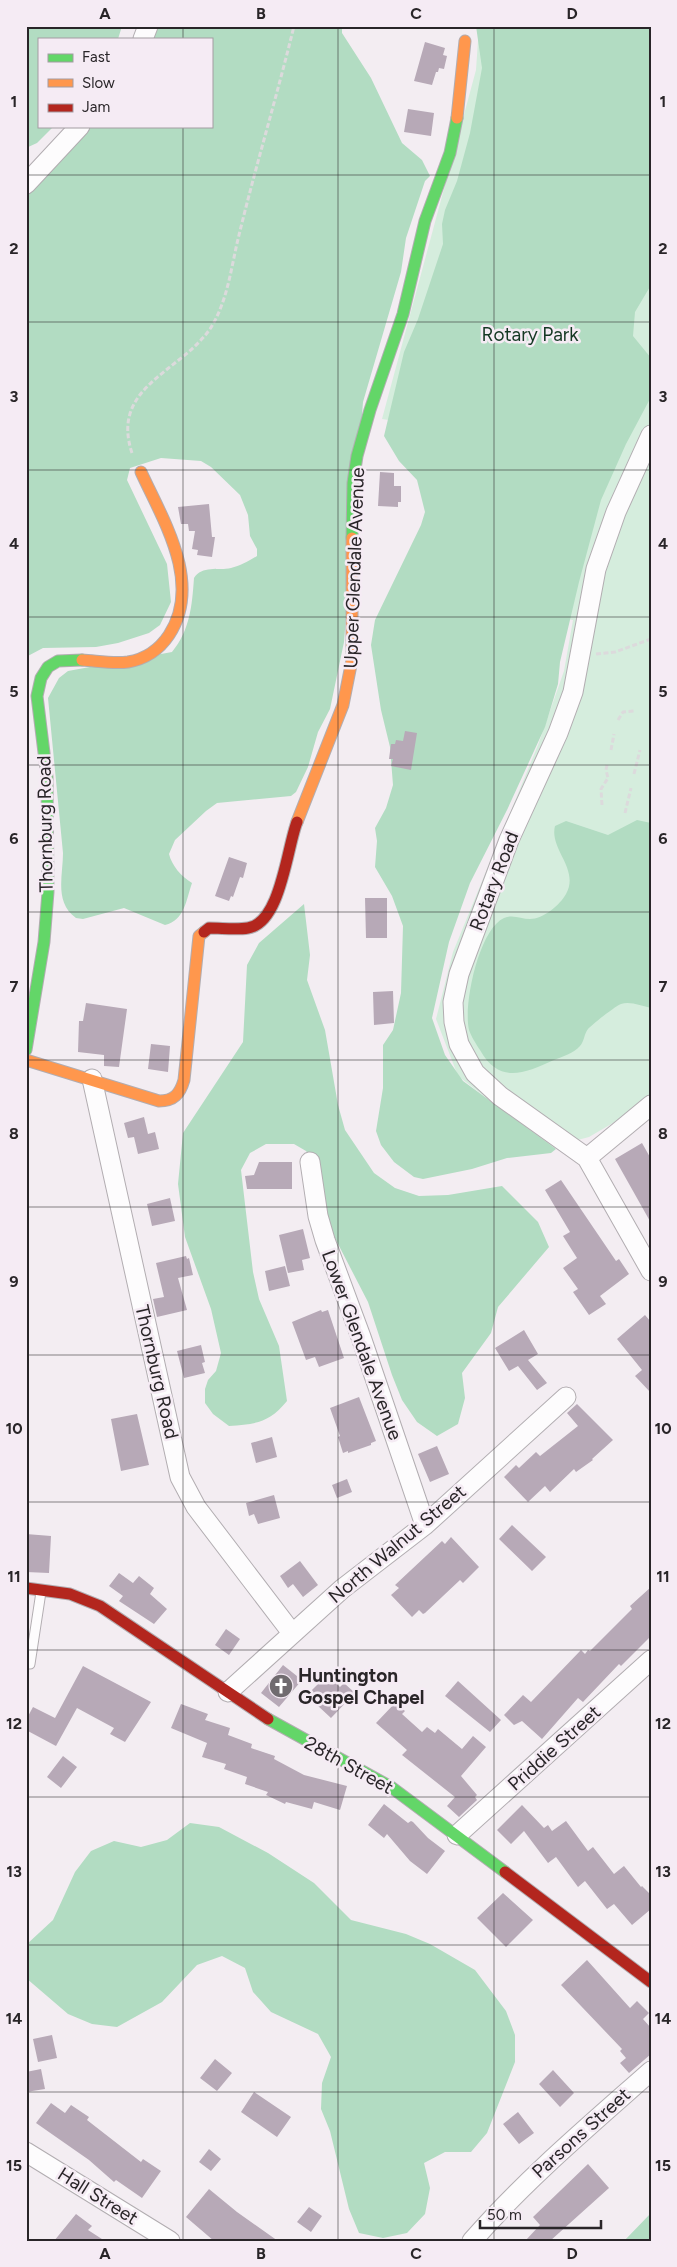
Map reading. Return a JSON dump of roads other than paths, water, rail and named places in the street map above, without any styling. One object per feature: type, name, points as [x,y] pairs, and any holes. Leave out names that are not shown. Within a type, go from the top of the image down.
[{"type":"street","points":[[143,38],[148,26]]},
{"type":"street","name":"Upper Glendale Avenue","points":[[92,1079],[159,1101],[167,1101],[176,1097],[182,1090],[184,1080],[199,936],[209,928],[240,930],[259,924],[270,912],[280,887],[294,829],[321,764],[345,696],[352,660],[353,484],[358,456],[370,410],[403,314],[425,221],[450,152],[460,100],[465,41]]},
{"type":"street","points":[[26,184],[78,128]]},
{"type":"street","name":"Rotary Road","points":[[651,435],[616,512],[596,569],[573,692],[558,733],[506,848],[460,974],[453,1002],[454,1022],[459,1044],[475,1073],[500,1096],[587,1158],[651,1271]]},
{"type":"street","name":"Thornburg Road","points":[[26,1050],[44,942],[48,892],[47,777],[38,703],[38,682],[42,673],[50,665],[64,660],[80,658],[128,662],[144,658],[168,637],[176,622],[182,602],[180,572],[141,472]]},
{"type":"street","points":[[26,1060],[92,1079]]},
{"type":"street","name":"Thornburg Road","points":[[92,1079],[180,1476],[196,1507],[292,1633]]},
{"type":"street","points":[[587,1158],[651,1105]]},
{"type":"street","name":"Lower Glendale Avenue","points":[[310,1162],[318,1216],[325,1240],[361,1337],[425,1525]]},
{"type":"street","name":"North Walnut Street","points":[[228,1692],[342,1589],[425,1525],[566,1397]]},
{"type":"street","name":"28th Street","points":[[26,1588],[70,1594],[100,1606],[279,1726],[391,1786],[651,1982]]},
{"type":"street","name":"Priddie Street","points":[[457,1835],[651,1660]]},
{"type":"street","name":"Parsons Street","points":[[472,2241],[503,2206],[540,2170],[651,2071]]},
{"type":"street","name":"Hall Street","points":[[26,2152],[170,2241]]},
{"type":"lane","points":[[26,1664],[30,1664],[42,1589]]},
{"type":"place","name":"Huntington Gospel Chapel","points":[[281,1686]]},
{"type":"park label","name":"Rotary Park","points":[[530,334]]}]
